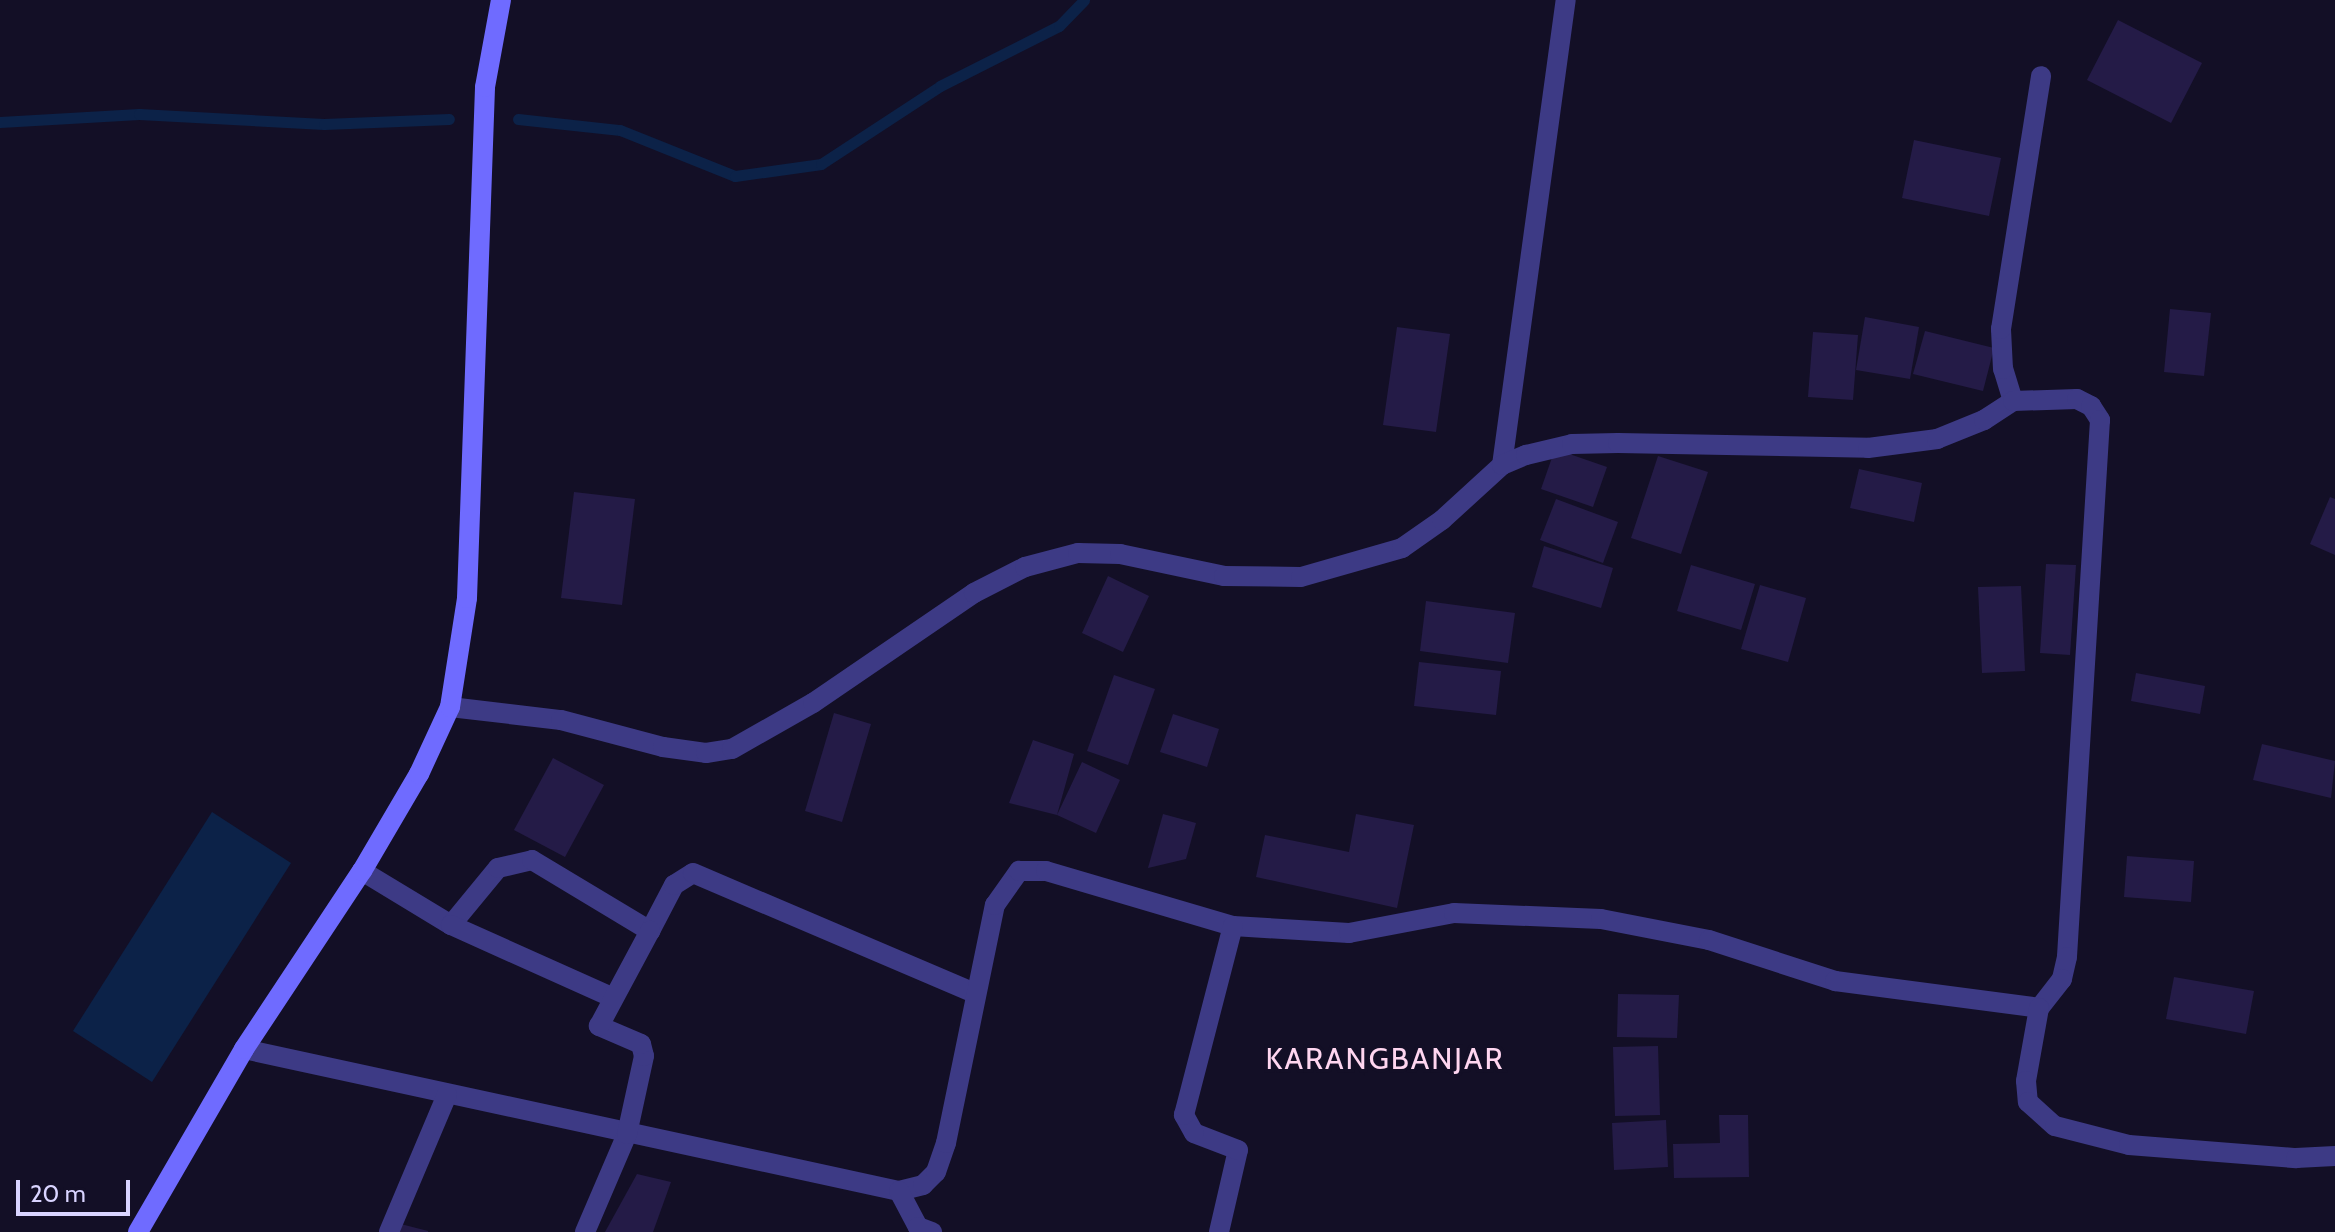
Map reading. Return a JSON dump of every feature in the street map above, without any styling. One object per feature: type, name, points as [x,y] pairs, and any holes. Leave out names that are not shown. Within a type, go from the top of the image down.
[{"type":"street","points":[[138,1232],[244,1049],[362,871],[419,774],[450,707],[467,598],[485,87],[501,0]]},
{"type":"street","points":[[1502,465],[1566,0]]},
{"type":"street","points":[[2013,401],[2003,369],[2001,329],[2041,76]]},
{"type":"street","points":[[450,707],[561,720],[663,747],[706,753],[732,749],[762,736],[974,593],[1025,567],[1078,553],[1120,554],[1224,576],[1301,577],[1402,548],[1442,520],[1502,465],[1572,444],[1868,448],[1937,439],[1984,420],[2013,401],[2077,399],[2091,406],[2100,420],[2067,957],[2062,979],[2039,1008],[2026,1081],[2028,1102],[2055,1126],[2129,1145],[2296,1158],[2335,1156]]},
{"type":"street","points":[[451,925],[498,868],[521,860],[546,866],[650,931]]},
{"type":"street","points":[[362,871],[451,925],[611,997]]},
{"type":"street","points":[[244,1049],[899,1191],[923,1185],[936,1172],[995,905],[1019,871],[1046,871],[1233,926],[1349,933],[1454,913],[1601,919],[1709,940],[1835,981],[2039,1008]]},
{"type":"street","points":[[585,1232],[627,1134],[644,1056],[641,1044],[599,1026],[611,997],[674,885],[693,873],[974,993]]},
{"type":"street","points":[[1219,1232],[1238,1150],[1194,1133],[1184,1115],[1233,926]]},
{"type":"street","points":[[389,1232],[447,1095]]},
{"type":"street","points":[[899,1191],[918,1227],[932,1232]]},
{"type":"water","points":[[212,812],[291,863],[152,1082],[73,1031]]},
{"type":"building","points":[[2118,20],[2202,63],[2171,123],[2087,80]]},
{"type":"building","points":[[1914,140],[2001,158],[1989,216],[1902,198]]},
{"type":"building","points":[[2170,309],[2211,313],[2204,376],[2164,372]]},
{"type":"building","points":[[1865,317],[1919,327],[1910,379],[1856,370]]},
{"type":"building","points":[[1397,327],[1450,334],[1436,432],[1383,425]]},
{"type":"building","points":[[1925,331],[1994,348],[1983,391],[1913,374]]},
{"type":"building","points":[[1813,332],[1858,335],[1853,400],[1808,397]]},
{"type":"building","points":[[1555,449],[1607,467],[1593,507],[1541,489]]},
{"type":"building","points":[[1658,456],[1708,472],[1681,554],[1631,538]]},
{"type":"building","points":[[1859,469],[1922,483],[1914,522],[1850,508]]},
{"type":"building","points":[[574,492],[635,499],[622,605],[561,598]]},
{"type":"building","points":[[2330,497],[2335,499],[2335,555],[2310,544]]},
{"type":"building","points":[[1556,499],[1618,522],[1603,563],[1540,540]]},
{"type":"building","points":[[1544,546],[1613,568],[1601,608],[1532,587]]},
{"type":"building","points":[[2046,564],[2076,565],[2070,655],[2040,653]]},
{"type":"building","points":[[1691,565],[1755,584],[1741,630],[1677,611]]},
{"type":"building","points":[[1108,576],[1149,596],[1123,652],[1082,633]]},
{"type":"building","points":[[1760,585],[1806,598],[1788,662],[1741,649]]},
{"type":"building","points":[[2021,586],[2025,671],[1982,673],[1978,587]]},
{"type":"building","points":[[1426,601],[1515,613],[1508,663],[1420,651]]},
{"type":"building","points":[[1419,662],[1501,671],[1496,715],[1414,706]]},
{"type":"building","points":[[2136,673],[2205,686],[2200,714],[2131,701]]},
{"type":"building","points":[[1114,675],[1155,689],[1128,765],[1087,751]]},
{"type":"building","points":[[834,713],[871,724],[842,822],[805,811]]},
{"type":"building","points":[[1173,714],[1219,729],[1207,767],[1160,752]]},
{"type":"building","points":[[1033,740],[1074,754],[1057,815],[1009,803]]},
{"type":"building","points":[[2262,744],[2335,761],[2331,798],[2253,780]]},
{"type":"building","points":[[553,758],[604,785],[565,857],[514,830]]},
{"type":"building","points":[[1082,762],[1120,780],[1096,833],[1057,815]]},
{"type":"building","points":[[1163,814],[1196,823],[1186,859],[1148,868]]},
{"type":"building","points":[[1356,814],[1414,825],[1397,908],[1256,877],[1265,835],[1349,852]]},
{"type":"building","points":[[2127,856],[2194,861],[2191,902],[2124,897]]},
{"type":"building","points":[[2174,977],[2254,991],[2246,1034],[2166,1019]]},
{"type":"building","points":[[1618,994],[1679,995],[1677,1038],[1617,1037]]},
{"type":"building","points":[[1658,1046],[1660,1115],[1615,1116],[1613,1047]]},
{"type":"building","points":[[1719,1115],[1748,1115],[1749,1177],[1674,1178],[1673,1144],[1720,1143]]},
{"type":"building","points":[[1666,1120],[1668,1167],[1614,1170],[1612,1123]]},
{"type":"building","points":[[637,1174],[671,1182],[653,1232],[605,1232]]},
{"type":"building","points":[[393,1222],[428,1231],[428,1232],[392,1232]]},
{"type":"waterway","points":[[518,119],[620,130],[735,176],[821,164],[940,86],[1059,26],[1084,0]]},
{"type":"waterway","points":[[0,122],[139,114],[324,124],[449,119]]},
{"type":"district","name":"KARANGBANJAR","points":[[1385,1059]]}]
